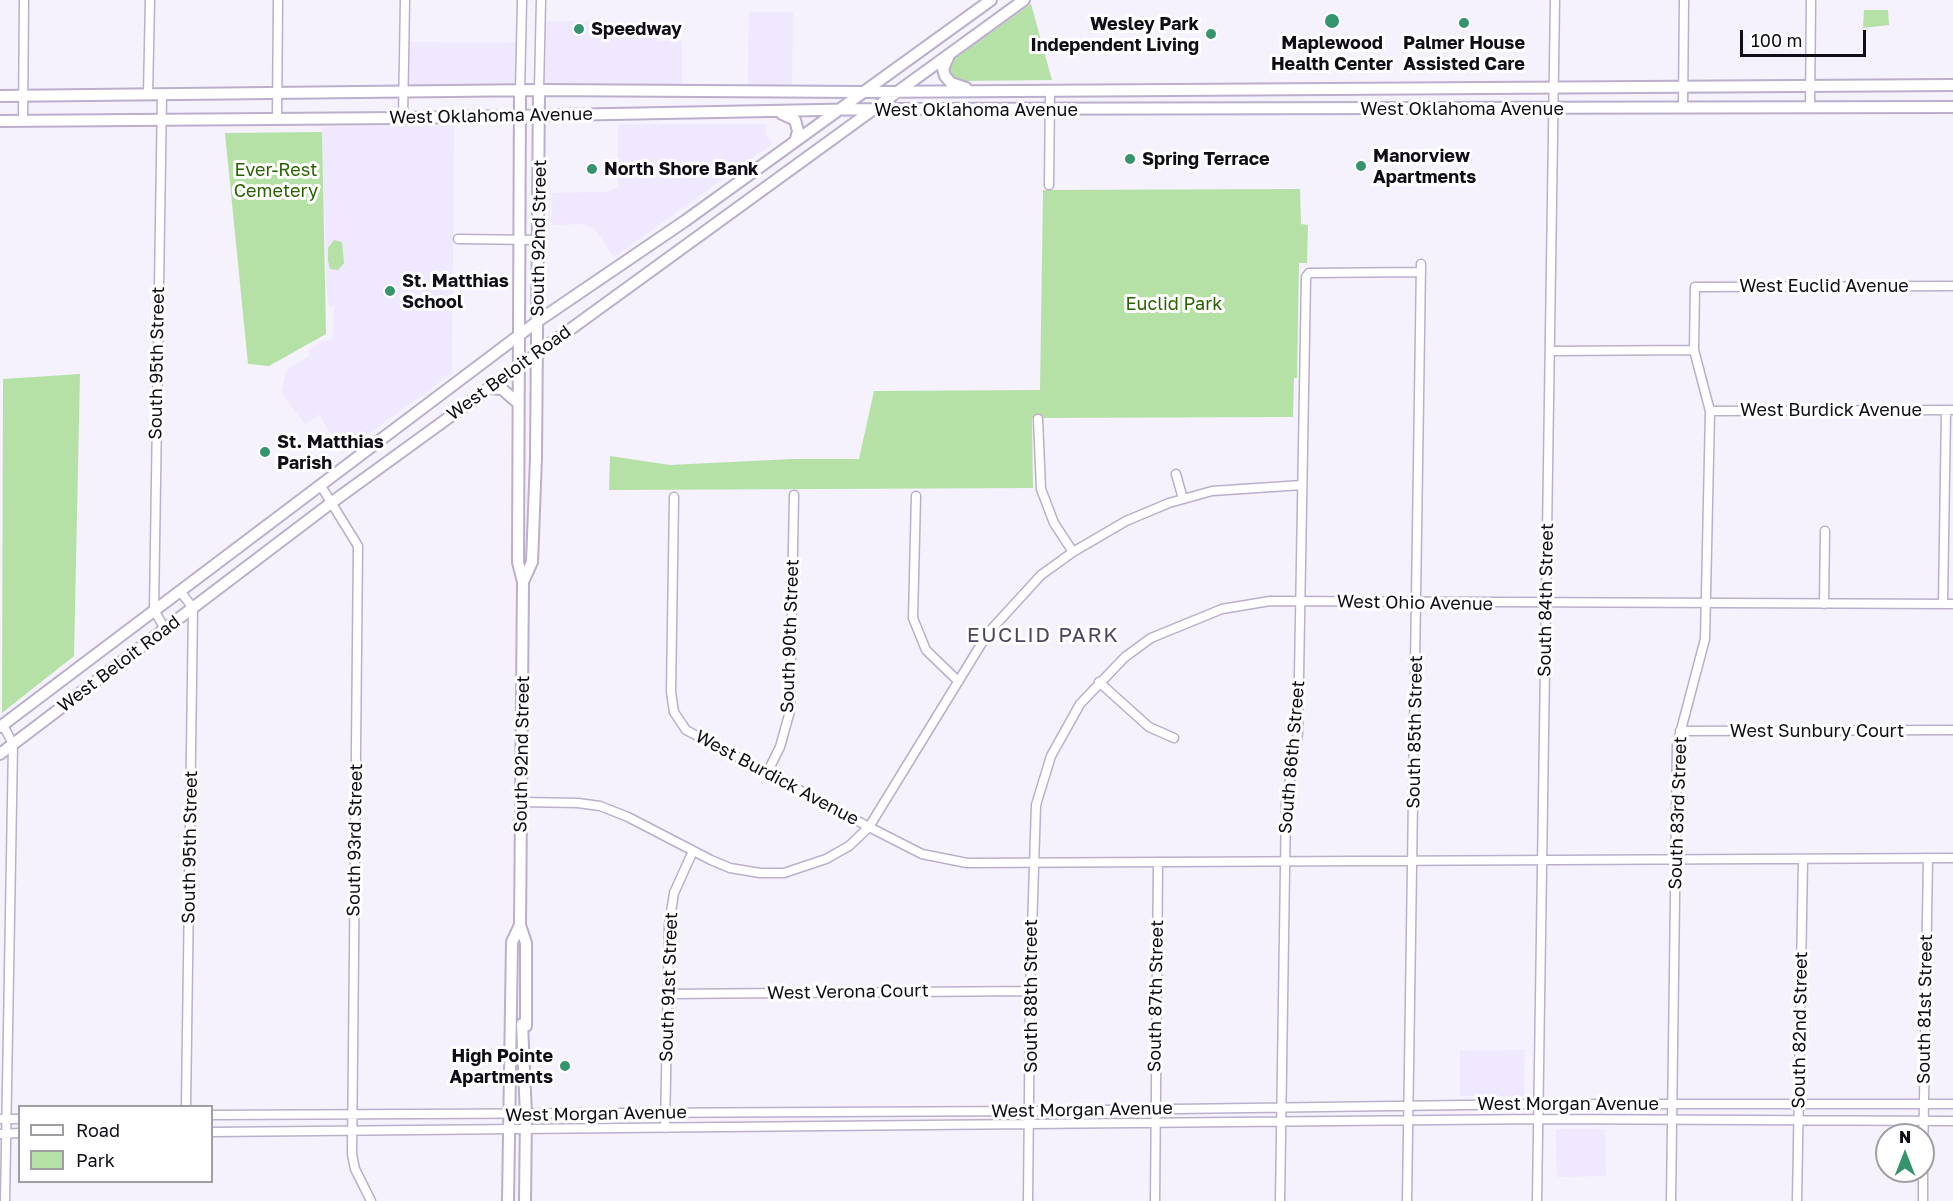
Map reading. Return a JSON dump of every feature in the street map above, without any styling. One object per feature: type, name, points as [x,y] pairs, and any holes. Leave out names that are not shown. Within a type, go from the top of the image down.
[{"type":"main road","name":"West Beloit Road","points":[[1,726],[538,321],[685,221],[990,0]]},
{"type":"main road","name":"West Beloit Road","points":[[0,754],[331,503],[1024,0]]},
{"type":"main road","points":[[948,55],[943,69],[947,79],[975,91]]},
{"type":"main road","name":"West Oklahoma Avenue","points":[[0,96],[539,90],[861,92],[1953,85]]},
{"type":"main road","name":"South 92nd Street","points":[[524,582],[532,562],[538,352],[539,90]]},
{"type":"main road","name":"South 92nd Street","points":[[520,91],[518,562],[524,582],[520,925],[526,944],[526,1026],[522,1024],[526,1115],[525,1201]]},
{"type":"main road","name":"West Oklahoma Avenue","points":[[0,121],[403,118],[873,109],[1553,109],[1953,106]]},
{"type":"main road","points":[[770,112],[794,118],[798,131],[796,139]]},
{"type":"main road","points":[[488,388],[502,389],[518,403]]},
{"type":"main road","name":"South 92nd Street","points":[[508,1201],[512,942],[520,925]]},
{"type":"street","points":[[23,121],[24,0]]},
{"type":"street","points":[[148,95],[150,0]]},
{"type":"street","points":[[277,119],[278,0]]},
{"type":"street","points":[[403,118],[405,0]]},
{"type":"street","name":"South 92nd Street","points":[[520,91],[522,0]]},
{"type":"street","name":"South 92nd Street","points":[[539,90],[541,0]]},
{"type":"street","name":"South 84th Street","points":[[1538,1201],[1555,0]]},
{"type":"street","points":[[1683,108],[1684,0]]},
{"type":"street","points":[[1810,108],[1811,0]]},
{"type":"street","points":[[1049,184],[1050,91]]},
{"type":"street","name":"South 95th Street","points":[[154,610],[162,94]]},
{"type":"street","points":[[458,239],[538,240]]},
{"type":"street","name":"South 86th Street","points":[[1280,1201],[1286,803],[1298,733],[1306,277],[1309,273],[1421,268]]},
{"type":"street","name":"South 85th Street","points":[[1407,1201],[1421,268]]},
{"type":"street","name":"West Euclid Avenue","points":[[1695,287],[1953,286]]},
{"type":"street","name":"South 83rd Street","points":[[1671,1201],[1677,745],[1705,639],[1706,605],[1710,411],[1694,350],[1695,287]]},
{"type":"street","points":[[1551,351],[1694,350]]},
{"type":"street","points":[[1948,604],[1949,410]]},
{"type":"street","name":"West Burdick Avenue","points":[[1710,411],[1949,410]]},
{"type":"street","points":[[1038,419],[1041,489],[1054,523],[1073,552]]},
{"type":"street","points":[[1176,474],[1183,499]]},
{"type":"street","name":"West Burdick Avenue","points":[[674,497],[671,692],[674,712],[686,729],[869,827],[957,680],[988,633],[1014,601],[1041,575],[1073,552],[1126,521],[1183,499],[1231,489],[1302,485]]},
{"type":"street","name":"South 93rd Street","points":[[321,486],[358,546],[351,1116],[355,1169],[371,1201]]},
{"type":"street","name":"South 90th Street","points":[[767,773],[780,747],[790,711],[794,495]]},
{"type":"street","points":[[916,496],[913,618],[926,650],[957,680]]},
{"type":"street","points":[[1824,604],[1825,531]]},
{"type":"street","points":[[180,591],[193,608]]},
{"type":"street","name":"West Ohio Avenue","points":[[1032,864],[1036,806],[1042,780],[1063,732],[1080,704],[1125,657],[1150,638],[1199,617],[1245,604],[1301,602],[1948,604]]},
{"type":"street","name":"South 95th Street","points":[[186,1105],[193,608]]},
{"type":"street","points":[[154,610],[165,629]]},
{"type":"street","points":[[1099,682],[1149,727],[1174,738]]},
{"type":"street","points":[[1,726],[13,744],[3,1119],[5,1201]]},
{"type":"street","name":"West Sunbury Court","points":[[1680,731],[1953,730]]},
{"type":"street","points":[[522,802],[578,803],[600,806],[628,817],[693,851],[730,867],[760,873],[784,873],[826,859],[849,846],[869,827],[922,854],[952,862],[1032,864],[1953,858]]},
{"type":"street","name":"South 91st Street","points":[[665,1128],[669,925],[674,893],[693,851]]},
{"type":"street","name":"South 81st Street","points":[[1923,1121],[1928,858]]},
{"type":"street","name":"South 82nd Street","points":[[1797,1201],[1803,859]]},
{"type":"street","name":"South 87th Street","points":[[1155,1201],[1158,862]]},
{"type":"street","name":"South 88th Street","points":[[1028,1201],[1032,864]]},
{"type":"street","name":"West Verona Court","points":[[667,994],[1030,991]]},
{"type":"street","name":"West Morgan Avenue","points":[[213,1115],[450,1116],[1030,1112],[1539,1104],[1953,1104]]},
{"type":"street","points":[[851,1112],[852,1126]]},
{"type":"street","points":[[579,1115],[579,1129]]},
{"type":"street","points":[[450,1116],[450,1130]]},
{"type":"street","name":"West Morgan Avenue","points":[[213,1132],[1539,1119],[1953,1121]]},
{"type":"street","points":[[3,1134],[18,1133]]},
{"type":"street","points":[[1923,1183],[1923,1201]]},
{"type":"shaded area","points":[[749,12],[793,12],[792,92],[748,90]]},
{"type":"shaded area","points":[[541,21],[657,22],[658,41],[682,41],[682,91],[539,90]]},
{"type":"shaded area","points":[[404,42],[521,43],[520,91],[403,92]]},
{"type":"shaded area","points":[[618,124],[766,124],[766,135],[772,144],[614,257],[594,228],[581,224],[552,225],[552,193],[607,192],[618,187]]},
{"type":"shaded area","name":"St. Matthias School","points":[[454,125],[452,373],[342,453],[319,414],[305,424],[281,393],[286,371],[310,355],[308,351],[321,341],[333,339],[334,307],[329,307],[327,287],[322,127]]},
{"type":"shaded area","points":[[1525,1050],[1524,1096],[1460,1096],[1460,1051]]},
{"type":"shaded area","points":[[1556,1129],[1605,1129],[1606,1176],[1557,1177]]},
{"type":"green space","points":[[1031,4],[1052,80],[960,81],[951,75],[949,69],[953,60]]},
{"type":"green space","points":[[1864,10],[1888,10],[1889,25],[1863,28]]},
{"type":"green space","name":"Ever-Rest Cemetery","points":[[322,132],[326,334],[269,366],[248,364],[225,133]]},
{"type":"green space","name":"Euclid Park","points":[[1300,189],[1301,224],[1308,225],[1307,263],[1299,263],[1297,378],[1294,378],[1293,417],[1032,418],[1033,488],[609,490],[610,456],[670,465],[792,459],[859,459],[874,391],[1040,390],[1043,190]]},
{"type":"green space","points":[[334,240],[342,242],[344,263],[338,270],[330,269],[328,261],[328,248]]},
{"type":"green space","points":[[80,374],[74,656],[2,713],[3,379]]},
{"type":"place","name":"Maplewood Health Center","points":[[1332,21]]},
{"type":"place","name":"Palmer House Assisted Care","points":[[1464,23]]},
{"type":"place","name":"Speedway","points":[[579,29]]},
{"type":"place","name":"Wesley Park Independent Living","points":[[1211,34]]},
{"type":"place","name":"Spring Terrace","points":[[1130,159]]},
{"type":"place","name":"Manorview Apartments","points":[[1361,166]]},
{"type":"place","name":"North Shore Bank","points":[[592,169]]},
{"type":"place","name":"St. Matthias School","points":[[390,291]]},
{"type":"place","name":"St. Matthias Parish","points":[[265,452]]},
{"type":"place","name":"High Pointe Apartments","points":[[565,1066]]},
{"type":"district","name":"EUCLID PARK","points":[[1043,635]]}]
